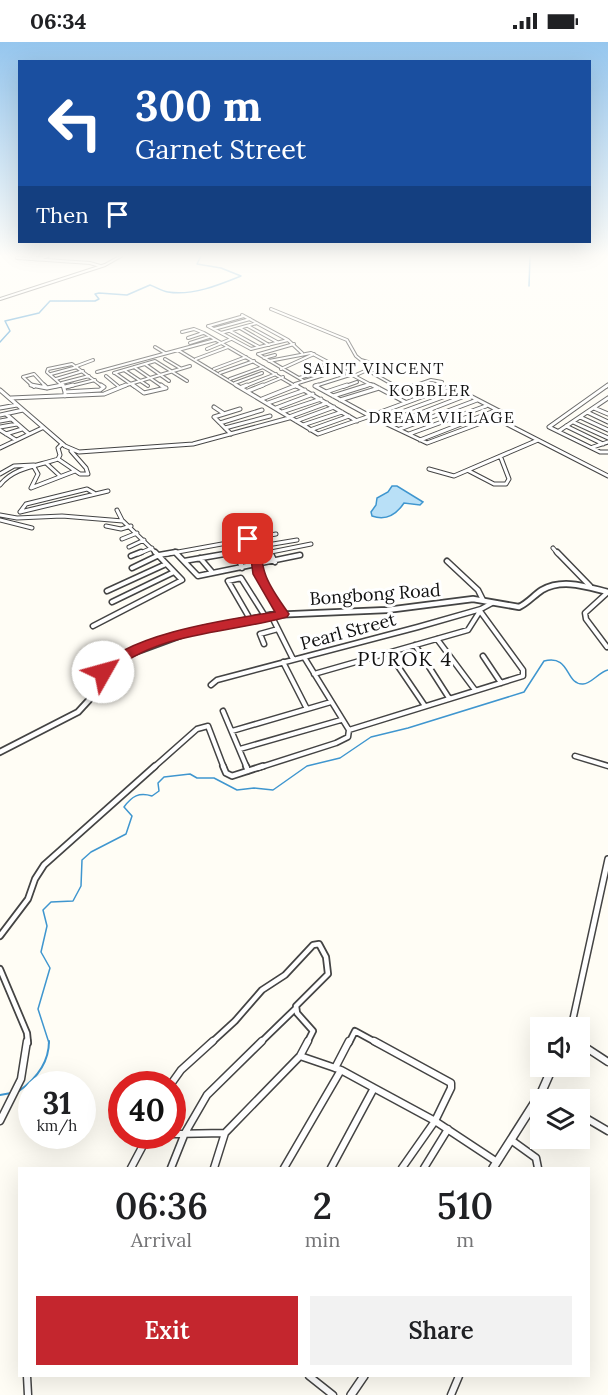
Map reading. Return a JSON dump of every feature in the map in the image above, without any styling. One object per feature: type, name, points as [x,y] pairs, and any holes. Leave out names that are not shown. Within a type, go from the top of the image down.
[{"type":"street","points":[[230,319],[208,326],[251,349],[288,340]]},
{"type":"street","points":[[214,329],[249,319]]},
{"type":"street","points":[[250,319],[288,340],[302,353]]},
{"type":"street","points":[[296,319],[347,340],[357,357],[370,364],[404,373]]},
{"type":"street","points":[[221,333],[257,323]]},
{"type":"street","points":[[248,326],[278,342]]},
{"type":"street","points":[[239,328],[269,345]]},
{"type":"street","points":[[182,332],[194,329],[210,336],[358,421]]},
{"type":"street","points":[[230,331],[259,347]]},
{"type":"street","points":[[188,338],[204,333]]},
{"type":"street","points":[[190,343],[210,336]]},
{"type":"street","points":[[207,349],[232,339]]},
{"type":"street","points":[[98,372],[216,340]]},
{"type":"street","points":[[294,344],[258,354],[305,381]]},
{"type":"street","points":[[156,347],[166,353]]},
{"type":"street","points":[[195,359],[228,347]]},
{"type":"street","points":[[178,350],[320,434],[358,421],[370,416],[406,402],[451,386],[505,414],[431,442],[420,440],[380,421],[370,416],[340,400],[326,393],[315,386],[366,370],[370,364]]},
{"type":"street","points":[[269,361],[302,353],[315,354],[406,402]]},
{"type":"street","points":[[281,369],[315,354]]},
{"type":"street","points":[[264,358],[275,355]]},
{"type":"street","points":[[213,370],[247,357]]},
{"type":"street","points":[[165,359],[189,373]]},
{"type":"street","points":[[76,367],[93,360]]},
{"type":"street","points":[[134,367],[166,388],[146,393],[114,373],[124,370],[134,367],[144,364],[155,361],[187,381]]},
{"type":"street","points":[[219,373],[254,361]]},
{"type":"street","points":[[4,399],[9,398],[65,394],[93,391],[104,388],[69,363],[47,371],[63,385],[65,394]]},
{"type":"street","points":[[311,369],[332,363]]},
{"type":"street","points":[[144,364],[169,381]]},
{"type":"street","points":[[261,399],[305,381],[356,365]]},
{"type":"street","points":[[65,394],[104,394],[118,387],[190,366]]},
{"type":"street","points":[[229,379],[264,366]]},
{"type":"street","points":[[299,378],[339,366]]},
{"type":"street","points":[[124,370],[148,387]]},
{"type":"street","points":[[366,370],[417,398]]},
{"type":"street","points":[[56,379],[83,371]]},
{"type":"street","points":[[235,383],[262,373]]},
{"type":"street","points":[[47,388],[34,374],[23,377],[33,388],[47,388],[84,384],[95,380]]},
{"type":"street","points":[[241,387],[276,374]]},
{"type":"street","points":[[63,385],[89,376]]},
{"type":"street","points":[[106,376],[118,387]]},
{"type":"street","points":[[248,391],[283,377]]},
{"type":"street","points":[[400,390],[431,380],[442,382],[408,394]]},
{"type":"street","points":[[326,393],[357,382]]},
{"type":"street","points":[[84,384],[93,391]]},
{"type":"street","points":[[332,396],[371,384]]},
{"type":"street","points":[[608,385],[549,427],[592,448],[608,452]]},
{"type":"street","points":[[340,400],[379,388]]},
{"type":"street","points":[[0,390],[62,444],[71,450],[84,452],[181,446],[289,417],[327,403]]},
{"type":"street","points":[[268,404],[305,390]]},
{"type":"street","points":[[380,421],[459,391]]},
{"type":"street","points":[[275,408],[313,394]]},
{"type":"street","points":[[390,425],[468,395]]},
{"type":"street","points":[[558,431],[608,398]]},
{"type":"street","points":[[282,413],[321,399]]},
{"type":"street","points":[[399,430],[477,400]]},
{"type":"street","points":[[601,403],[608,406]]},
{"type":"street","points":[[0,408],[18,405]]},
{"type":"street","points":[[408,434],[487,405]]},
{"type":"street","points":[[214,407],[223,414]]},
{"type":"street","points":[[295,421],[334,407]]},
{"type":"street","points":[[594,408],[608,414]]},
{"type":"street","points":[[231,434],[214,417],[240,409]]},
{"type":"street","points":[[0,415],[23,410]]},
{"type":"street","points":[[219,423],[262,410]]},
{"type":"street","points":[[420,440],[497,410]]},
{"type":"street","points":[[303,426],[342,412]]},
{"type":"street","points":[[587,412],[608,422]]},
{"type":"street","points":[[6,414],[29,434]]},
{"type":"street","points":[[225,428],[270,416]]},
{"type":"street","points":[[310,430],[350,416]]},
{"type":"street","points":[[579,417],[608,430]]},
{"type":"street","points":[[496,418],[608,476]]},
{"type":"street","points":[[0,421],[11,419]]},
{"type":"street","points":[[573,422],[608,440],[592,448]]},
{"type":"street","points":[[0,429],[17,424]]},
{"type":"street","points":[[566,426],[603,444]]},
{"type":"street","points":[[0,448],[42,428]]},
{"type":"street","points":[[0,429],[17,440]]},
{"type":"street","points":[[6,434],[22,429]]},
{"type":"street","points":[[429,469],[451,476],[501,458],[518,447],[539,440]]},
{"type":"street","points":[[0,442],[5,446]]},
{"type":"street","points":[[58,459],[60,455],[58,448],[62,444]]},
{"type":"street","points":[[58,459],[83,475],[89,472],[74,457],[71,450]]},
{"type":"street","points":[[469,471],[495,484],[506,484],[509,479],[501,458]]},
{"type":"street","points":[[0,485],[8,476],[58,459]]},
{"type":"street","points":[[46,463],[60,476]]},
{"type":"street","points":[[0,474],[14,466],[40,465]]},
{"type":"street","points":[[34,467],[38,474],[31,488],[75,471]]},
{"type":"street","points":[[17,518],[26,504],[87,489],[93,490],[94,493]]},
{"type":"street","points":[[20,512],[108,491]]},
{"type":"street","points":[[117,510],[123,521]]},
{"type":"street","points":[[0,515],[17,518],[62,516],[123,521],[131,526],[182,580],[139,600],[93,626]]},
{"type":"street","points":[[0,520],[32,528]]},
{"type":"street","points":[[106,526],[121,529],[131,526]]},
{"type":"street","points":[[122,539],[137,533]]},
{"type":"street","points":[[132,568],[159,555],[276,534]]},
{"type":"street","points":[[263,536],[275,562]]},
{"type":"street","points":[[248,539],[263,582],[283,614]]},
{"type":"street","points":[[129,547],[144,540]]},
{"type":"street","points":[[267,545],[297,540]]},
{"type":"street","points":[[271,552],[311,544]]},
{"type":"street","points":[[132,556],[152,548]]},
{"type":"street","points":[[553,548],[591,587]]},
{"type":"street","points":[[183,561],[253,549]]},
{"type":"street","points":[[175,552],[198,576],[275,562],[300,555]]},
{"type":"street","points":[[236,552],[242,568]]},
{"type":"street","points":[[200,558],[212,573]]},
{"type":"street","points":[[447,561],[478,590],[483,600]]},
{"type":"street","points":[[107,591],[166,564]]},
{"type":"street","points":[[112,602],[174,572]]},
{"type":"street","points":[[249,619],[228,580],[241,578],[265,616]]},
{"type":"street","name":"Bongbong Road","points":[[0,752],[78,712],[89,700],[103,672],[119,658],[187,633],[271,615],[378,611],[473,599],[519,607],[552,586],[591,587],[608,592]]},
{"type":"street","points":[[607,647],[586,619],[585,613],[608,592]]},
{"type":"street","name":"Pearl Street","points":[[211,685],[218,680],[293,659],[480,610],[492,603]]},
{"type":"street","points":[[314,674],[468,630],[480,610],[524,671],[521,677],[349,730]]},
{"type":"street","points":[[271,615],[293,659]]},
{"type":"street","points":[[264,644],[260,634],[278,629]]},
{"type":"street","points":[[437,639],[475,690]]},
{"type":"street","points":[[415,645],[449,698]]},
{"type":"street","points":[[389,653],[425,706]]},
{"type":"street","points":[[483,656],[501,683]]},
{"type":"street","points":[[0,936],[28,899],[34,879],[44,865],[197,729],[204,726],[209,728],[228,775],[248,771],[343,741],[348,736],[349,730],[304,657]]},
{"type":"street","points":[[283,662],[307,709]]},
{"type":"street","points":[[232,731],[331,702]]},
{"type":"street","points":[[223,711],[248,771]]},
{"type":"street","points":[[240,749],[341,720]]},
{"type":"street","points":[[575,756],[608,766]]},
{"type":"street","points":[[572,1017],[608,859]]},
{"type":"street","points":[[180,1071],[235,1021],[262,990],[285,975],[317,943],[326,957],[330,973],[325,982],[299,1002],[295,1009],[215,1085],[186,1131]]},
{"type":"street","points":[[0,969],[27,1033],[28,1044],[19,1084],[0,1121]]},
{"type":"street","points":[[214,1167],[225,1133],[300,1056],[313,1031],[295,1009]]},
{"type":"street","points":[[285,1167],[356,1031],[451,1083],[451,1088],[435,1121],[403,1167]]},
{"type":"street","points":[[590,1050],[608,1062]]},
{"type":"street","points":[[300,1056],[338,1069],[435,1121],[495,1165],[530,1110]]},
{"type":"street","points":[[332,1167],[374,1088]]},
{"type":"street","points":[[590,1120],[608,1131]]},
{"type":"street","points":[[425,1167],[448,1130]]},
{"type":"street","points":[[186,1133],[225,1133]]},
{"type":"street","points":[[511,1140],[536,1158],[538,1167]]},
{"type":"street","points":[[132,1167],[142,1149]]},
{"type":"street","points":[[171,1167],[179,1149]]},
{"type":"street","points":[[27,1377],[28,1395]]},
{"type":"street","points":[[310,1377],[333,1395]]},
{"type":"street","points":[[351,1395],[363,1377]]},
{"type":"street","points":[[451,1395],[459,1377]]},
{"type":"water","points":[[392,486],[397,486],[423,502],[420,505],[404,503],[398,511],[386,517],[372,516],[371,512],[376,505],[377,498],[388,492]]},
{"type":"waterway","points":[[0,342],[10,331],[5,321],[13,319]]},
{"type":"waterway","points":[[49,1042],[38,1009],[50,968],[41,952],[47,926],[43,910],[51,902],[73,901],[81,886],[82,860],[91,852],[126,834],[132,816],[124,807],[133,798],[143,794],[152,796],[159,791],[158,783],[164,777],[190,774],[197,778],[214,778],[237,790],[254,788],[273,790],[307,766],[340,758],[371,737],[408,728],[524,692],[544,661],[559,662],[573,680],[583,684],[608,670]]},
{"type":"waterway","points":[[38,1071],[47,1056],[49,1042]]},
{"type":"waterway","points":[[0,1095],[11,1093]]},
{"type":"district","name":"SAINT VINCENT","points":[[374,368]]},
{"type":"district","name":"KOBBLER","points":[[430,390]]},
{"type":"district","name":"DREAM VILLAGE","points":[[442,417]]},
{"type":"district","name":"PUROK 4","points":[[405,658]]},
{"type":"route","points":[[103,672],[129,652],[162,640],[212,626],[283,614],[259,574],[258,562],[248,539]]}]
